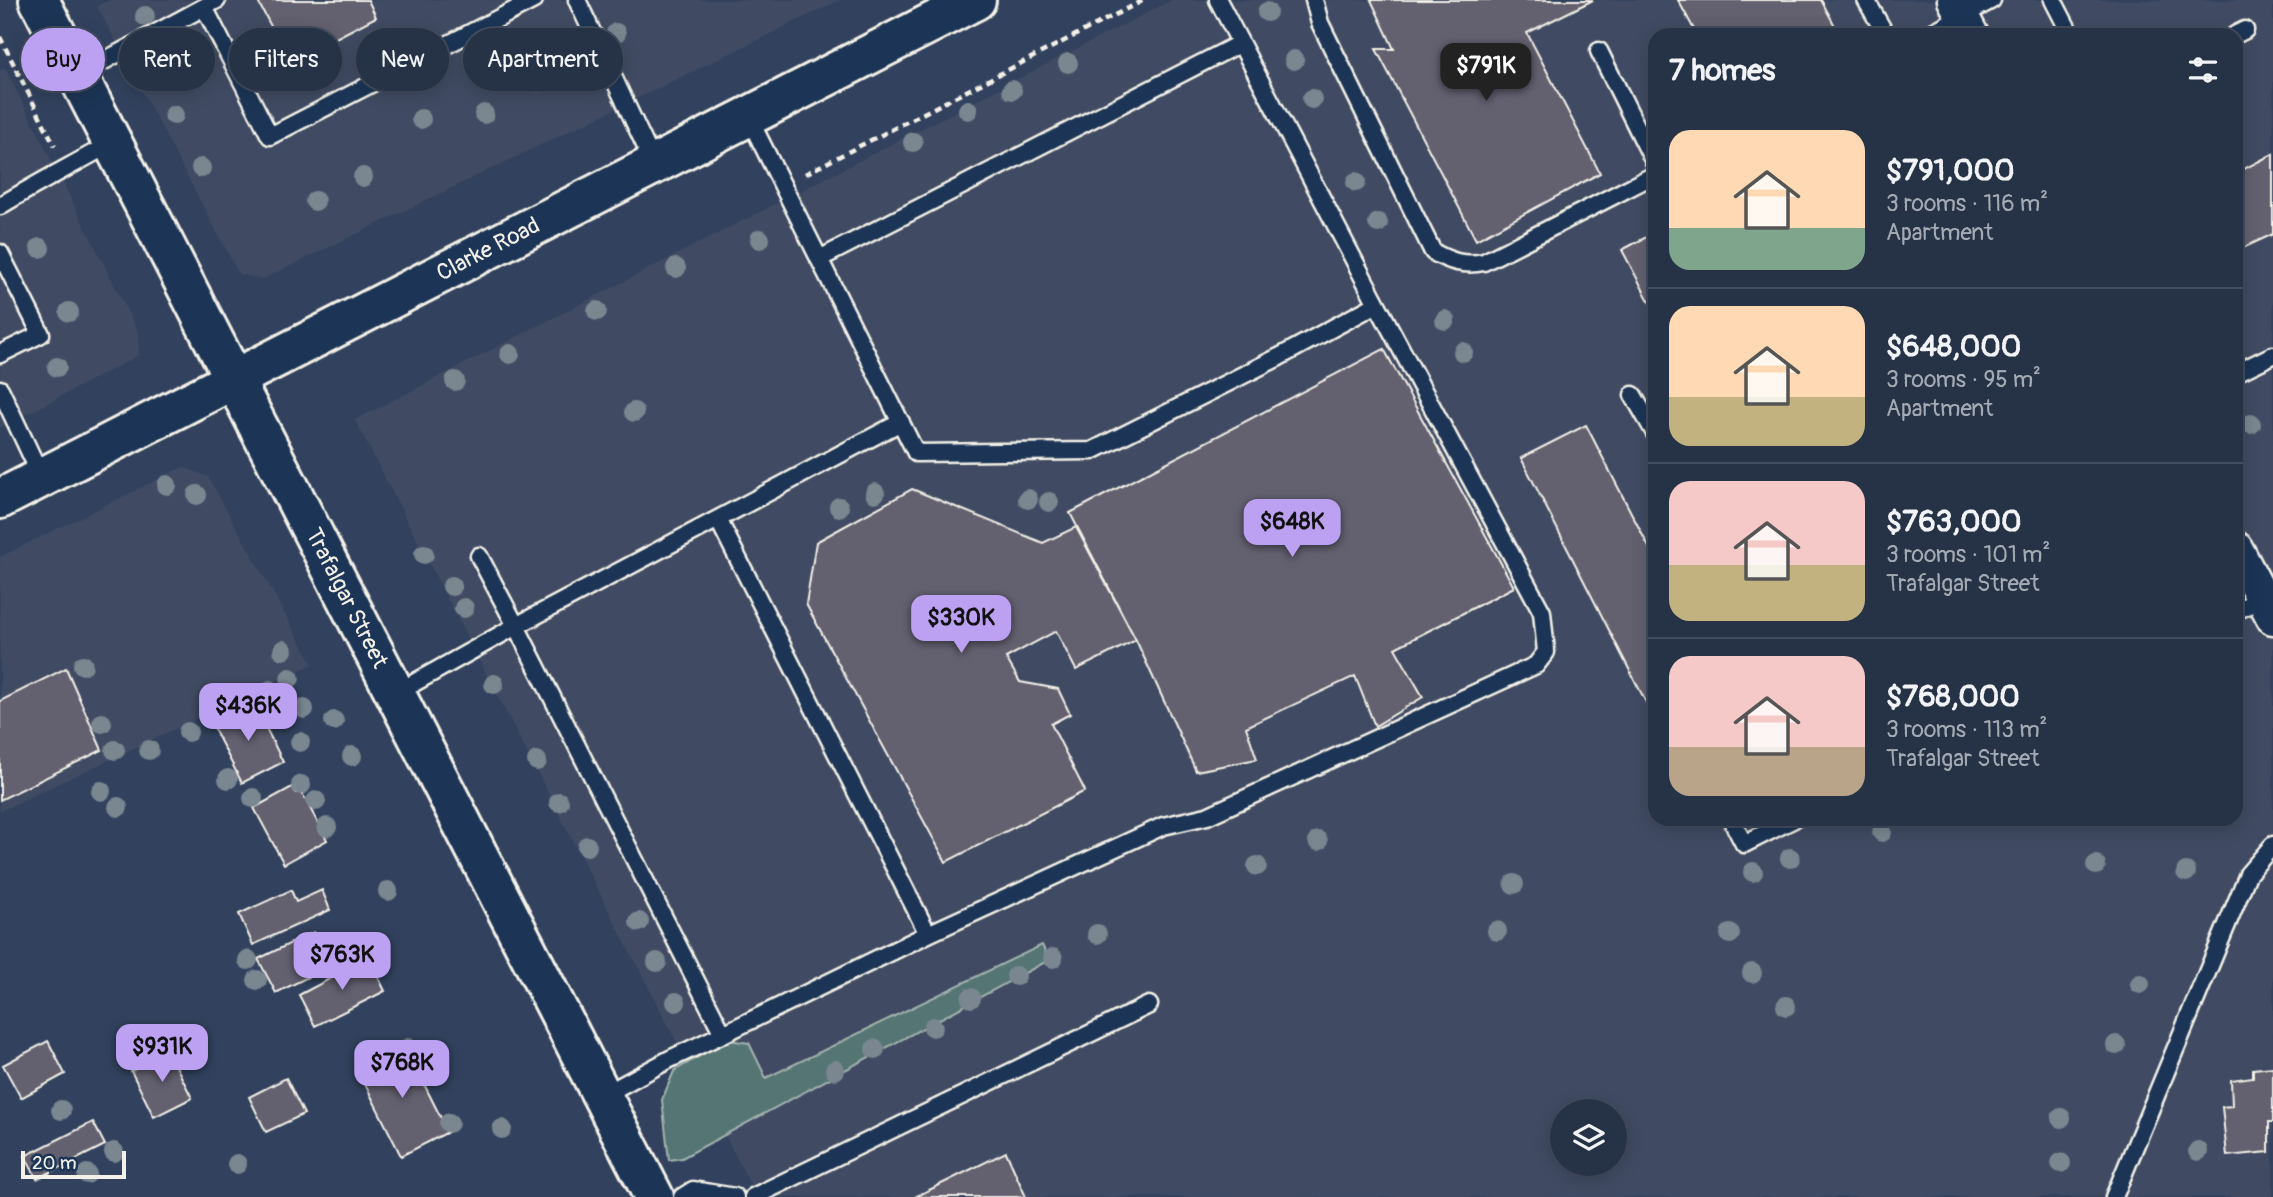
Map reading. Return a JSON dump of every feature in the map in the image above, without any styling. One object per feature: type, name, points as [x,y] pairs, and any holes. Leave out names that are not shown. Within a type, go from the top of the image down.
[{"type":"main road","name":"Trafalgar Street","points":[[39,0],[54,28]]},
{"type":"main road","name":"Clarke Road","points":[[0,499],[976,0]]},
{"type":"main road","name":"Trafalgar Street","points":[[86,91],[654,1197]]},
{"type":"street","points":[[2243,568],[2257,609]]},
{"type":"lane","points":[[105,60],[210,3],[270,136],[534,0]]},
{"type":"lane","points":[[577,0],[654,164]]},
{"type":"lane","points":[[602,1096],[670,1059],[928,934],[1163,826],[1207,816],[1536,665],[1546,652],[1542,612],[1217,0]]},
{"type":"lane","points":[[1314,0],[1320,23],[1433,252],[1450,261],[1469,265],[1484,262],[1648,178]]},
{"type":"lane","points":[[1866,0],[1882,28]]},
{"type":"lane","points":[[1941,28],[1992,0]]},
{"type":"lane","points":[[2053,0],[2067,28]]},
{"type":"lane","points":[[819,259],[1239,44]]},
{"type":"lane","points":[[1599,51],[1648,150]]},
{"type":"lane","points":[[748,116],[916,453],[1092,451],[1279,357],[1377,304]]},
{"type":"lane","points":[[3,198],[65,170],[113,142]]},
{"type":"lane","points":[[0,253],[41,334],[0,354]]},
{"type":"lane","points":[[2243,370],[2273,355]]},
{"type":"lane","points":[[0,389],[42,478]]},
{"type":"lane","points":[[1633,395],[1648,421]]},
{"type":"lane","points":[[396,693],[516,626],[901,422]]},
{"type":"lane","points":[[718,519],[928,934]]},
{"type":"lane","points":[[479,556],[723,1034]]},
{"type":"lane","points":[[1735,826],[1744,844],[1780,826]]},
{"type":"lane","points":[[2114,1197],[2248,874],[2273,845]]},
{"type":"lane","points":[[753,1197],[1149,1004]]},
{"type":"lane","points":[[682,1197],[693,1190],[735,1197]]},
{"type":"path","points":[[803,175],[1144,0]]},
{"type":"path","points":[[0,37],[51,136],[65,170]]},
{"type":"shaded area","points":[[110,0],[840,0],[263,279],[239,274],[142,91],[215,91],[215,28],[119,28],[119,48],[97,6]]},
{"type":"shaded area","points":[[1172,0],[2273,0],[2273,1197],[757,1197],[355,420]]},
{"type":"shaded area","points":[[5,68],[138,332],[139,355],[0,428],[0,70]]},
{"type":"shaded area","points":[[183,467],[208,477],[313,664],[0,811],[0,557]]},
{"type":"green space","points":[[1042,945],[1049,960],[682,1158],[669,1160],[662,1100],[674,1071],[728,1040],[749,1043],[766,1078]]},
{"type":"building","points":[[257,0],[368,0],[376,17],[342,35],[342,28],[272,28]]},
{"type":"building","points":[[1371,0],[1593,0],[1527,33],[1600,173],[1476,240],[1376,49],[1394,49]]},
{"type":"building","points":[[1678,0],[1821,0],[1836,28],[1693,28]]},
{"type":"building","points":[[2273,154],[2273,234],[2243,248],[2243,169]]},
{"type":"building","points":[[1648,236],[1648,299],[1622,250]]},
{"type":"building","points":[[1384,349],[1514,587],[1395,648],[1423,697],[1375,726],[1355,676],[1246,727],[1257,759],[1196,771],[1136,640],[1070,513]]},
{"type":"building","points":[[1586,425],[1648,545],[1648,706],[1521,458]]},
{"type":"building","points":[[912,489],[1043,543],[1076,527],[1136,640],[1076,670],[1056,631],[1006,658],[1020,682],[1058,689],[1070,714],[1051,724],[1085,791],[946,862],[806,604],[816,542]]},
{"type":"building","points":[[66,668],[102,750],[0,800],[0,701]]},
{"type":"building","points":[[254,704],[283,762],[242,783],[212,725]]},
{"type":"building","points":[[292,787],[296,793],[301,791],[327,840],[284,864],[254,808]]},
{"type":"building","points":[[291,890],[296,902],[322,890],[330,910],[253,945],[239,914]]},
{"type":"building","points":[[314,932],[320,946],[343,935],[352,955],[276,993],[258,959]]},
{"type":"building","points":[[369,958],[385,991],[315,1026],[299,995]]},
{"type":"building","points":[[48,1041],[65,1074],[21,1098],[3,1065]]},
{"type":"building","points":[[404,1044],[448,1132],[401,1156],[357,1068]]},
{"type":"building","points":[[169,1052],[192,1098],[154,1117],[131,1071]]},
{"type":"building","points":[[2273,1067],[2273,1122],[2269,1122],[2269,1152],[2227,1156],[2222,1107],[2232,1106],[2231,1080],[2253,1077],[2253,1069]]},
{"type":"building","points":[[286,1078],[304,1114],[266,1132],[249,1097]]},
{"type":"building","points":[[93,1122],[105,1145],[37,1179],[25,1156]]},
{"type":"building","points":[[1006,1152],[1026,1197],[915,1197]]}]
